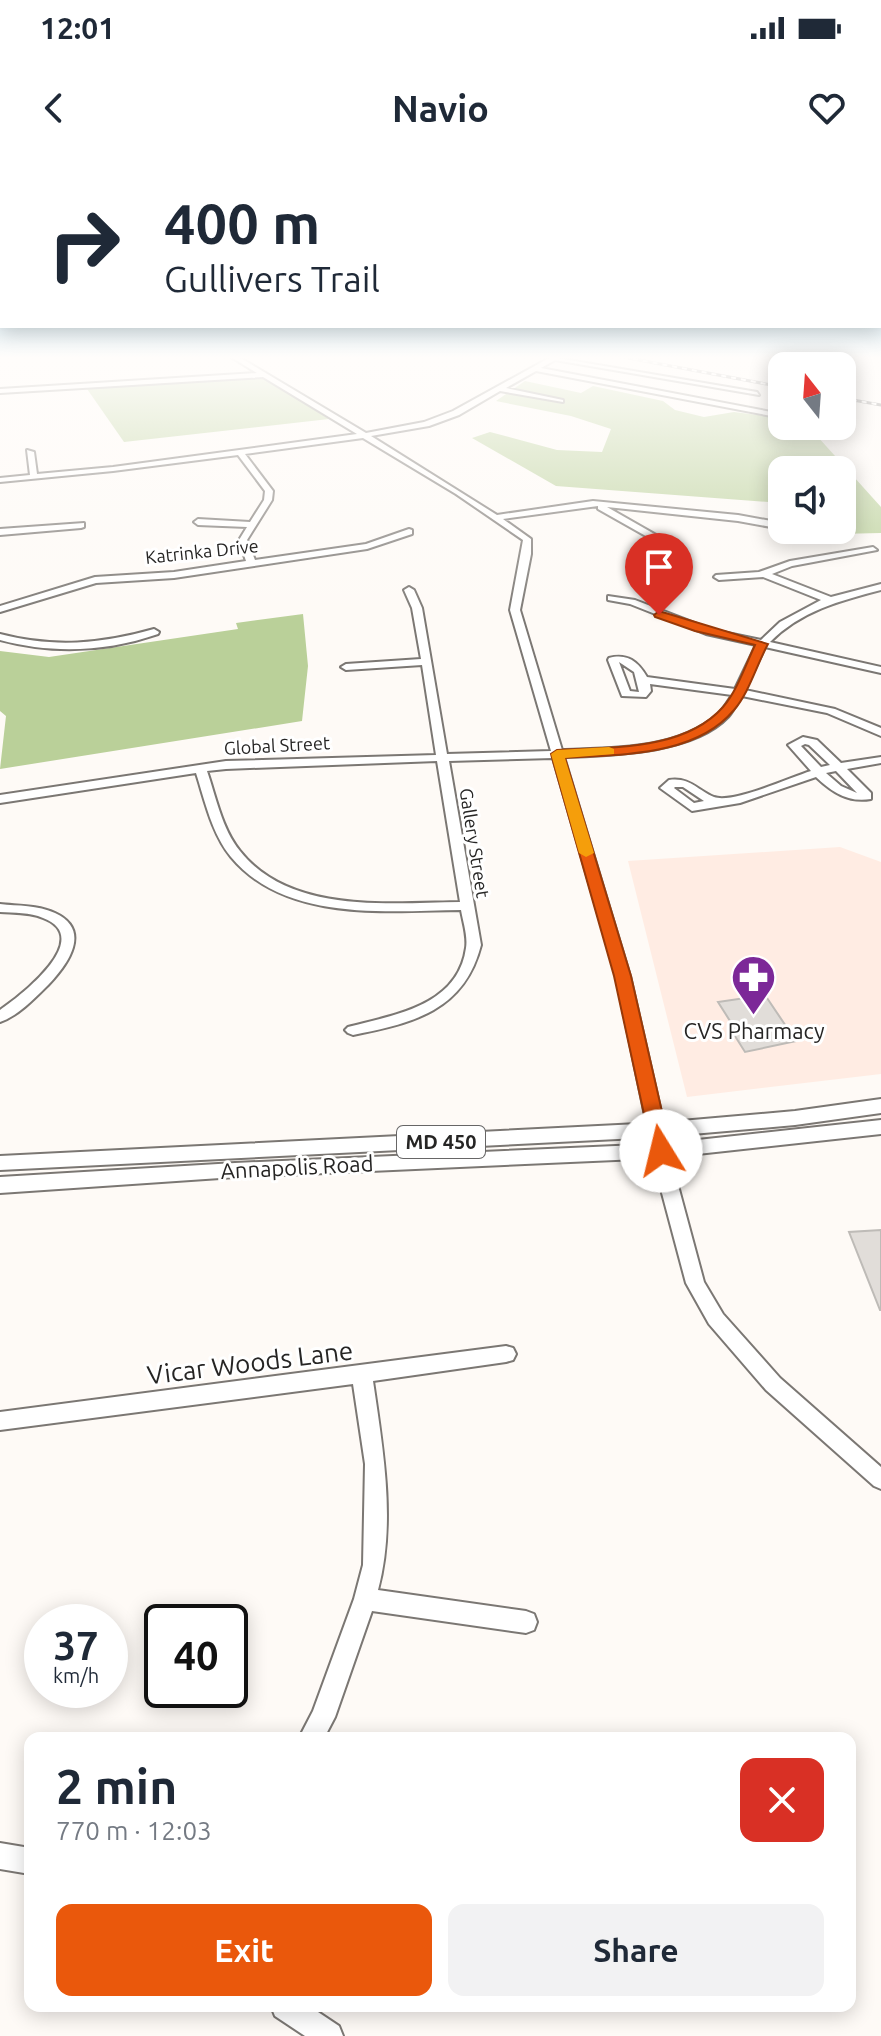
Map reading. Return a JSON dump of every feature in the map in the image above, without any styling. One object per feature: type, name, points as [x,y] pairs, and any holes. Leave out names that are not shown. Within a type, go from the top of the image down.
[{"type":"main road","name":"Annapolis Road","points":[[0,1163],[660,1141],[881,1106]]},
{"type":"main road","name":"Annapolis Road","points":[[0,1185],[881,1127]]},
{"type":"street","points":[[0,480],[297,445]]},
{"type":"street","points":[[377,445],[498,517],[528,542],[515,610],[623,976],[626,1003],[695,1283],[716,1319],[773,1384],[881,1480]]},
{"type":"street","points":[[30,452],[34,477]]},
{"type":"street","points":[[240,452],[269,491],[268,500],[243,541],[251,563]]},
{"type":"street","points":[[498,517],[595,504],[768,523]]},
{"type":"street","points":[[595,504],[683,554]]},
{"type":"street","points":[[198,522],[251,525]]},
{"type":"street","points":[[0,532],[81,525]]},
{"type":"street","name":"Katrinka Drive","points":[[0,609],[95,580],[174,575],[374,545],[409,532]]},
{"type":"street","points":[[719,577],[764,574],[790,564],[873,550]]},
{"type":"street","points":[[764,574],[830,600]]},
{"type":"street","points":[[762,644],[788,620],[830,600],[881,587]]},
{"type":"street","name":"Gallery Street","points":[[353,1030],[405,1019],[433,1005],[457,987],[470,966],[474,945],[427,662],[415,599],[409,590]]},
{"type":"street","points":[[611,598],[632,602],[699,629],[881,670]]},
{"type":"street","points":[[0,637],[57,647],[154,632]]},
{"type":"street","name":"Global Street","points":[[0,799],[237,764],[557,754],[644,748],[685,738],[718,720],[738,694],[762,644]]},
{"type":"street","points":[[346,667],[427,662]]},
{"type":"street","points":[[643,680],[835,711],[881,733]]},
{"type":"street","points":[[813,742],[867,796],[858,798],[843,794],[820,771],[794,743],[813,742]]},
{"type":"street","points":[[714,802],[736,800],[820,771],[881,760]]},
{"type":"street","points":[[200,769],[236,855],[257,874],[277,886],[326,902],[466,906]]},
{"type":"street","points":[[0,908],[51,916],[62,924],[68,941],[66,953],[45,981],[0,1017]]},
{"type":"street","name":"Vicar Woods Lane","points":[[0,1421],[506,1354]]},
{"type":"street","points":[[314,1732],[323,1717],[374,1565],[375,1464],[362,1375]]},
{"type":"street","points":[[365,1599],[526,1622]]},
{"type":"street","points":[[0,1856],[24,1860]]},
{"type":"street","points":[[294,2012],[329,2036]]},
{"type":"shaded area","points":[[840,847],[881,862],[881,1074],[687,1097],[628,861]]},
{"type":"green space","points":[[483,445],[537,445],[557,450],[602,452],[605,445],[825,445],[835,456],[768,456],[768,502],[556,486]]},
{"type":"green space","points":[[856,479],[881,507],[881,533],[856,534]]},
{"type":"green space","points":[[303,614],[308,666],[302,721],[0,769],[6,716],[0,711],[0,651],[49,657],[238,629],[236,623]]},
{"type":"building","name":"CVS Pharmacy","points":[[765,995],[796,1041],[745,1052],[733,1033],[737,1032],[718,1002]]},
{"type":"building","points":[[881,1230],[881,1310],[880,1310],[849,1232]]},
{"type":"slow traffic","points":[[586,853],[557,754],[609,751]]},
{"type":"place","name":"CVS Pharmacy","points":[[754,1017]]},
{"type":"route","points":[[659,615],[699,629],[762,644],[729,708],[718,720],[698,732],[652,747],[557,754],[623,976],[626,1003],[654,1110],[661,1151]]}]
